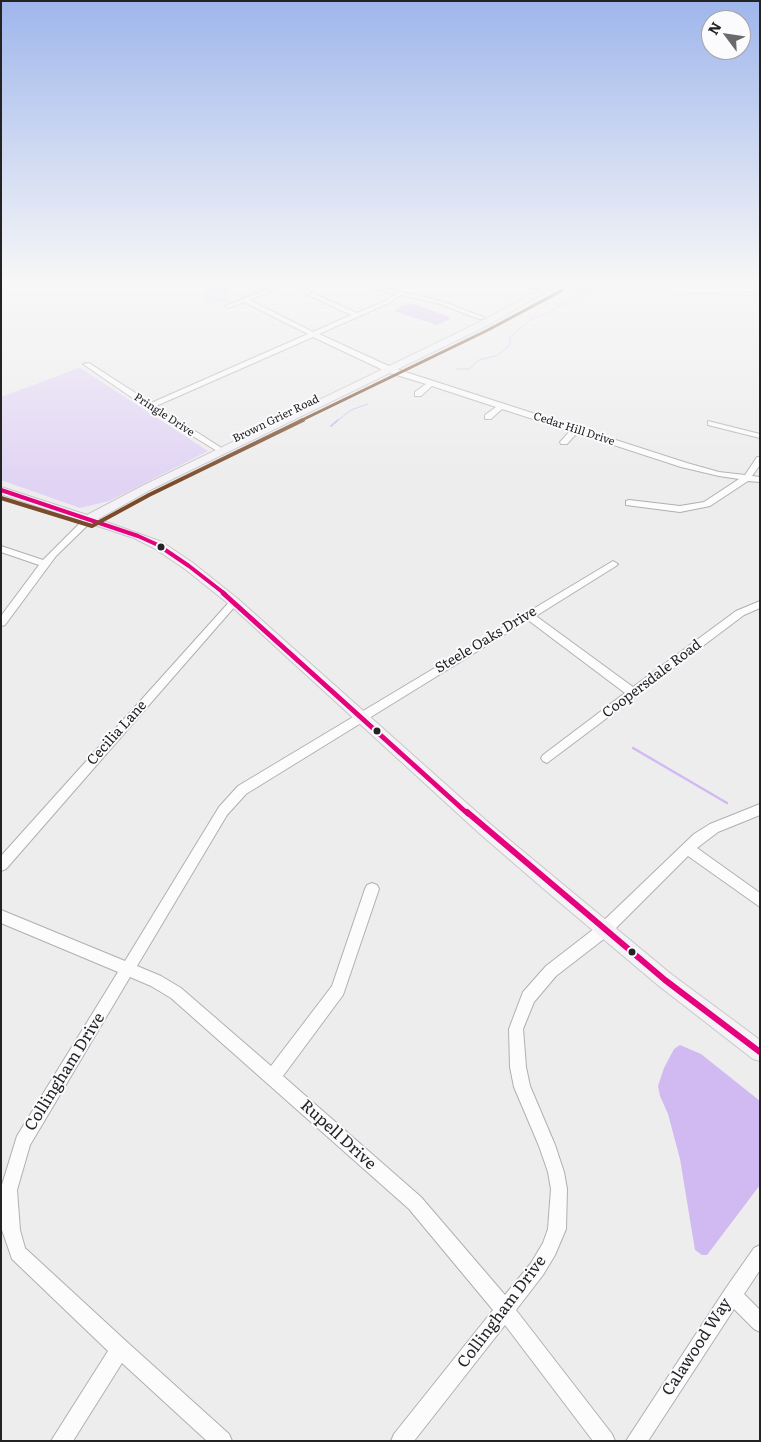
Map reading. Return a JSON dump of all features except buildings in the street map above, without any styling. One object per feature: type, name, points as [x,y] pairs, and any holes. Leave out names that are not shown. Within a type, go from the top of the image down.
[{"type":"main road","name":"Brown Grier Road","points":[[89,519],[146,488],[418,351]]},
{"type":"main road","name":"Brown Grier Road","points":[[146,488],[172,472],[217,449],[386,368],[427,351]]},
{"type":"main road","points":[[1,490],[89,519],[158,545],[189,566],[234,602],[484,828],[665,980],[760,1052]]},
{"type":"street","points":[[150,406],[273,351]]},
{"type":"street","name":"Cedar Hill Drive","points":[[350,351],[386,368],[697,469],[760,480]]},
{"type":"street","name":"Pringle Drive","points":[[87,364],[217,449]]},
{"type":"street","points":[[418,394],[431,383]]},
{"type":"street","points":[[488,417],[501,406]]},
{"type":"street","points":[[711,423],[760,436]]},
{"type":"street","points":[[564,442],[575,430]]},
{"type":"street","points":[[629,503],[670,508],[699,506],[717,498],[747,478],[760,459]]},
{"type":"street","name":"Brown Grier Road","points":[[1,623],[59,547],[89,519]]},
{"type":"street","points":[[1,549],[45,564]]},
{"type":"street","name":"Steele Oaks Drive","points":[[360,716],[613,564]]},
{"type":"street","name":"Cecilia Lane","points":[[1,864],[234,602]]},
{"type":"street","name":"Coopersdale Road","points":[[547,758],[740,613],[760,604]]},
{"type":"street","points":[[528,615],[633,693]]},
{"type":"street","name":"Collingham Drive","points":[[222,1441],[18,1253],[11,1230],[9,1190],[23,1142],[223,811],[242,790],[360,716]]},
{"type":"street","name":"Collingham Drive","points":[[401,1441],[537,1269],[549,1248],[556,1228],[559,1188],[556,1172],[547,1145],[522,1087],[516,1049],[516,1029],[528,997],[538,983],[604,930],[698,838],[714,828],[760,808]]},
{"type":"street","points":[[687,848],[760,901]]},
{"type":"street","points":[[272,1076],[338,990],[372,889]]},
{"type":"street","name":"Rupell Drive","points":[[1,916],[156,981],[176,993],[272,1076],[415,1203],[505,1310],[605,1441]]},
{"type":"street","name":"Calawood Way","points":[[636,1441],[760,1254]]},
{"type":"street","points":[[732,1294],[760,1323]]},
{"type":"street","points":[[61,1441],[120,1349]]},
{"type":"shaded area","points":[[79,368],[208,451],[109,501],[80,508],[1,480],[1,397]]},
{"type":"shaded area","points":[[680,1045],[701,1054],[760,1101],[760,1185],[707,1255],[702,1255],[695,1250],[680,1159],[658,1086],[664,1068],[674,1049]]},
{"type":"waterway","points":[[457,369],[469,369],[479,360],[498,355],[502,351]]},
{"type":"waterway","points":[[337,421],[351,410],[368,404]]},
{"type":"waterway","points":[[331,426],[338,420]]},
{"type":"waterway","points":[[633,748],[727,803]]},
{"type":"transit line","points":[[1,498],[92,526],[149,495],[444,351]]},
{"type":"transit line","points":[[1,490],[138,536],[158,545],[189,566],[234,602],[484,828],[665,980],[760,1052]]}]
